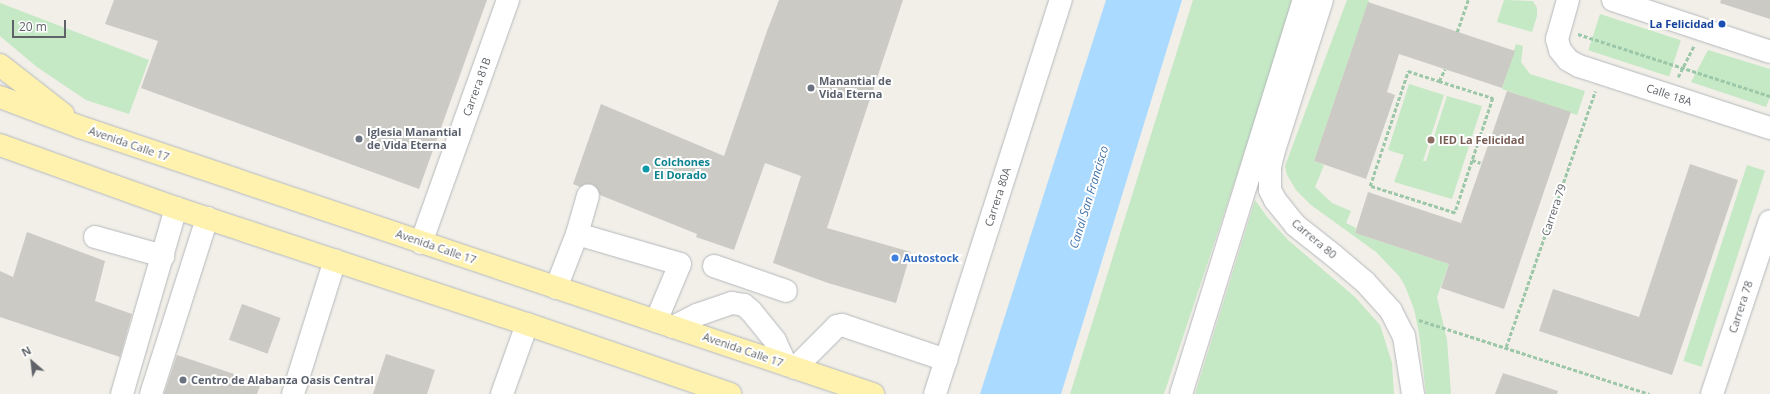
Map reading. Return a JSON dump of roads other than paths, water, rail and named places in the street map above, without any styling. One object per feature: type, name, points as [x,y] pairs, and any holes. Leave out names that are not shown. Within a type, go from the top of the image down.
[{"type":"main road","points":[[0,64],[80,127]]},
{"type":"main road","name":"Avenida Calle 17","points":[[0,97],[80,127],[873,394]]},
{"type":"main road","points":[[0,145],[176,208],[527,324],[730,394]]},
{"type":"street","name":"Carrera 81B","points":[[421,243],[508,0]]},
{"type":"street","name":"Carrera 80A","points":[[935,394],[1061,0]]},
{"type":"street","points":[[1181,394],[1304,0]]},
{"type":"street","name":"Carrera 80","points":[[1322,0],[1273,154],[1270,167],[1270,190],[1275,200],[1295,225],[1333,254],[1365,282],[1390,311],[1404,336],[1413,394]]},
{"type":"street","name":"Calle 18A","points":[[1568,0],[1557,39],[1560,50],[1568,60],[1579,66],[1770,128]]},
{"type":"street","points":[[1613,0],[1770,52]]},
{"type":"street","points":[[556,288],[578,234],[588,196]]},
{"type":"street","points":[[122,394],[176,208]]},
{"type":"street","points":[[151,394],[207,218]]},
{"type":"street","name":"Carrera 78","points":[[1712,394],[1770,221]]},
{"type":"street","points":[[578,234],[680,264],[665,324],[732,303],[744,305],[751,311],[775,341],[791,367],[837,326],[842,325],[946,360]]},
{"type":"street","points":[[95,237],[163,256]]},
{"type":"street","points":[[293,394],[335,260]]},
{"type":"street","points":[[714,266],[786,291]]},
{"type":"street","points":[[744,305],[752,280]]},
{"type":"street","points":[[502,394],[527,324]]},
{"type":"water","name":"Canal San Francisco","points":[[1106,0],[1182,0],[1061,394],[980,394]]},
{"type":"place","name":"La Felicidad","points":[[1722,24]]},
{"type":"place","name":"Manantial de Vida Eterna","points":[[811,88]]},
{"type":"place","name":"Iglesia Manantial de Vida Eterna","points":[[359,139]]},
{"type":"place","name":"IED La Felicidad","points":[[1431,140]]},
{"type":"place","name":"Colchones El Dorado","points":[[646,169]]},
{"type":"place","name":"Autostock","points":[[895,258]]},
{"type":"place","name":"Centro de Alabanza Oasis Central","points":[[183,380]]}]
